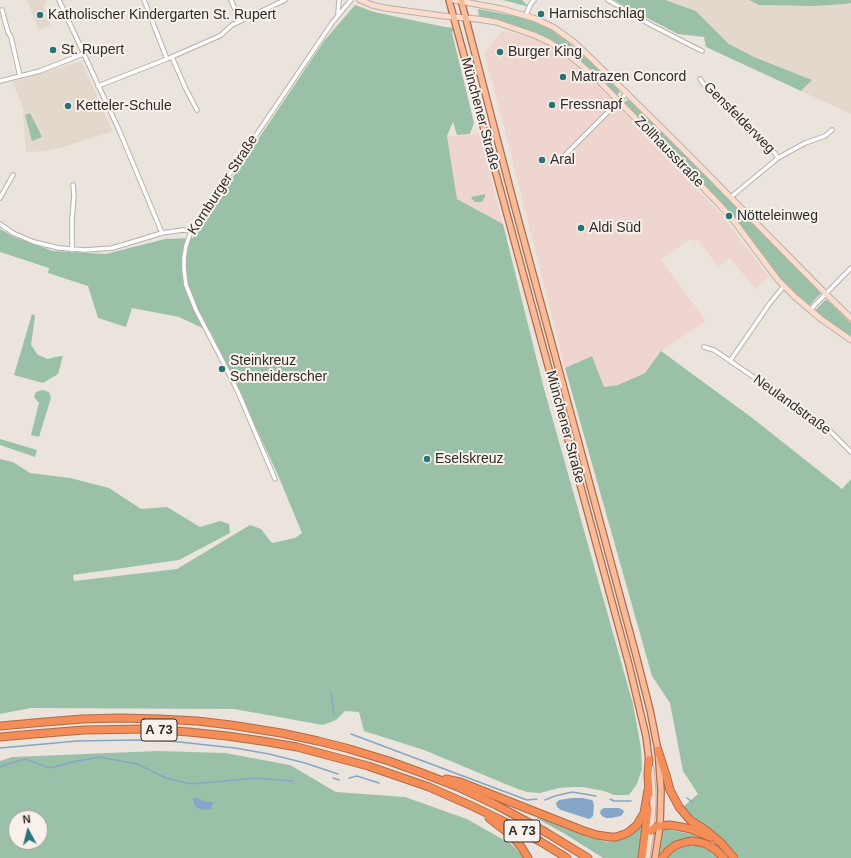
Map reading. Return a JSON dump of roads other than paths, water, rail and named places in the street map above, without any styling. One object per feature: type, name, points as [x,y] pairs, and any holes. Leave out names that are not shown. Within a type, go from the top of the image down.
[{"type":"highway","name":"A 73","points":[[0,726],[88,719],[131,718],[208,722],[289,734],[344,747],[389,761],[458,787],[502,808],[588,858]]},
{"type":"highway","name":"A 73","points":[[0,737],[84,730],[132,729],[227,736],[298,747],[374,768],[416,782],[476,808],[519,829],[567,858]]},
{"type":"highway","points":[[658,750],[670,790],[679,807],[690,820],[716,839],[734,858]]},
{"type":"highway","points":[[642,858],[649,796],[651,791],[648,775],[649,760]]},
{"type":"highway","points":[[422,773],[460,782],[584,831],[602,836],[616,837],[630,832],[640,821],[649,806]]},
{"type":"highway","points":[[476,808],[512,836],[528,858]]},
{"type":"highway","points":[[651,831],[655,827],[669,825],[685,828],[716,839]]},
{"type":"highway","points":[[662,858],[676,845],[692,841],[706,844],[716,850],[724,858]]},
{"type":"main road","name":"Zollhausstraße","points":[[360,0],[385,8],[454,17],[483,19],[503,24],[534,35],[549,42],[566,53],[595,77],[723,209],[784,286],[810,310],[851,340]]},
{"type":"main road","name":"Münchener Straße","points":[[449,0],[628,660],[646,736],[649,760]]},
{"type":"main road","name":"Zollhausstraße","points":[[454,0],[526,15],[548,25],[574,42],[627,93],[851,318]]},
{"type":"main road","name":"Münchener Straße","points":[[461,1],[651,714],[658,750],[661,790],[660,826],[655,858]]},
{"type":"main road","points":[[647,858],[651,831],[649,806]]},
{"type":"street","points":[[59,0],[119,130],[162,233]]},
{"type":"street","points":[[144,0],[167,59]]},
{"type":"street","points":[[231,0],[240,21]]},
{"type":"street","points":[[98,86],[216,38],[232,25],[285,0]]},
{"type":"street","points":[[338,15],[339,0]]},
{"type":"street","name":"Kornburger Straße","points":[[276,479],[238,392],[202,321],[186,285],[184,277],[184,258],[191,230],[338,15],[351,0]]},
{"type":"street","points":[[526,15],[534,0]]},
{"type":"street","points":[[608,0],[653,26],[702,51]]},
{"type":"street","points":[[2,10],[8,32],[11,37],[20,76]]},
{"type":"street","points":[[0,81],[40,70],[84,54]]},
{"type":"street","points":[[172,57],[197,110]]},
{"type":"street","name":"Gensfelderweg","points":[[700,79],[705,86],[772,149],[778,158]]},
{"type":"street","points":[[565,155],[627,93]]},
{"type":"street","points":[[731,197],[778,158],[805,144],[825,136],[832,130]]},
{"type":"street","points":[[0,198],[13,175]]},
{"type":"street","points":[[72,250],[73,185]]},
{"type":"street","points":[[0,224],[13,233],[34,242],[72,250],[112,248],[162,233],[191,230]]},
{"type":"street","points":[[810,310],[851,268]]},
{"type":"street","points":[[730,362],[770,303],[784,286]]},
{"type":"street","name":"Neulandstraße","points":[[704,347],[714,350],[824,425],[851,452]]},
{"type":"water","points":[[196,797],[205,802],[213,802],[211,809],[204,810],[195,807],[193,799]]},
{"type":"water","points":[[583,798],[593,801],[593,816],[589,819],[561,810],[557,807],[556,803],[559,800]]},
{"type":"water","points":[[604,808],[619,808],[624,812],[621,816],[606,818],[600,813]]},
{"type":"waterway","points":[[331,692],[334,714]]},
{"type":"waterway","points":[[351,734],[527,800],[537,799]]},
{"type":"waterway","points":[[0,748],[77,741],[170,741],[235,748],[269,754],[305,763],[338,774]]},
{"type":"waterway","points":[[0,767],[25,759],[50,768],[99,757],[137,764],[166,778],[191,784],[255,778],[293,781]]},
{"type":"waterway","points":[[349,778],[357,776],[379,783]]},
{"type":"waterway","points":[[333,778],[339,780]]},
{"type":"waterway","points":[[545,800],[572,792],[596,796]]},
{"type":"waterway","points":[[687,798],[692,802]]},
{"type":"waterway","points":[[610,799],[614,801],[631,801]]},
{"type":"place","name":"Harnischschlag","points":[[541,14]]},
{"type":"place","name":"Katholischer Kindergarten St. Rupert","points":[[40,15]]},
{"type":"place","name":"St. Rupert","points":[[53,50]]},
{"type":"place","name":"Burger King","points":[[500,52]]},
{"type":"place","name":"Matrazen Concord","points":[[563,77]]},
{"type":"place","name":"Fressnapf","points":[[552,105]]},
{"type":"place","name":"Ketteler-Schule","points":[[68,106]]},
{"type":"place","name":"Aral","points":[[542,160]]},
{"type":"place","name":"Nötteleinweg","points":[[729,216]]},
{"type":"place","name":"Aldi Süd","points":[[581,228]]},
{"type":"place","name":"Steinkreuz Schneiderscher","points":[[222,369]]},
{"type":"place","name":"Eselskreuz","points":[[427,459]]}]
